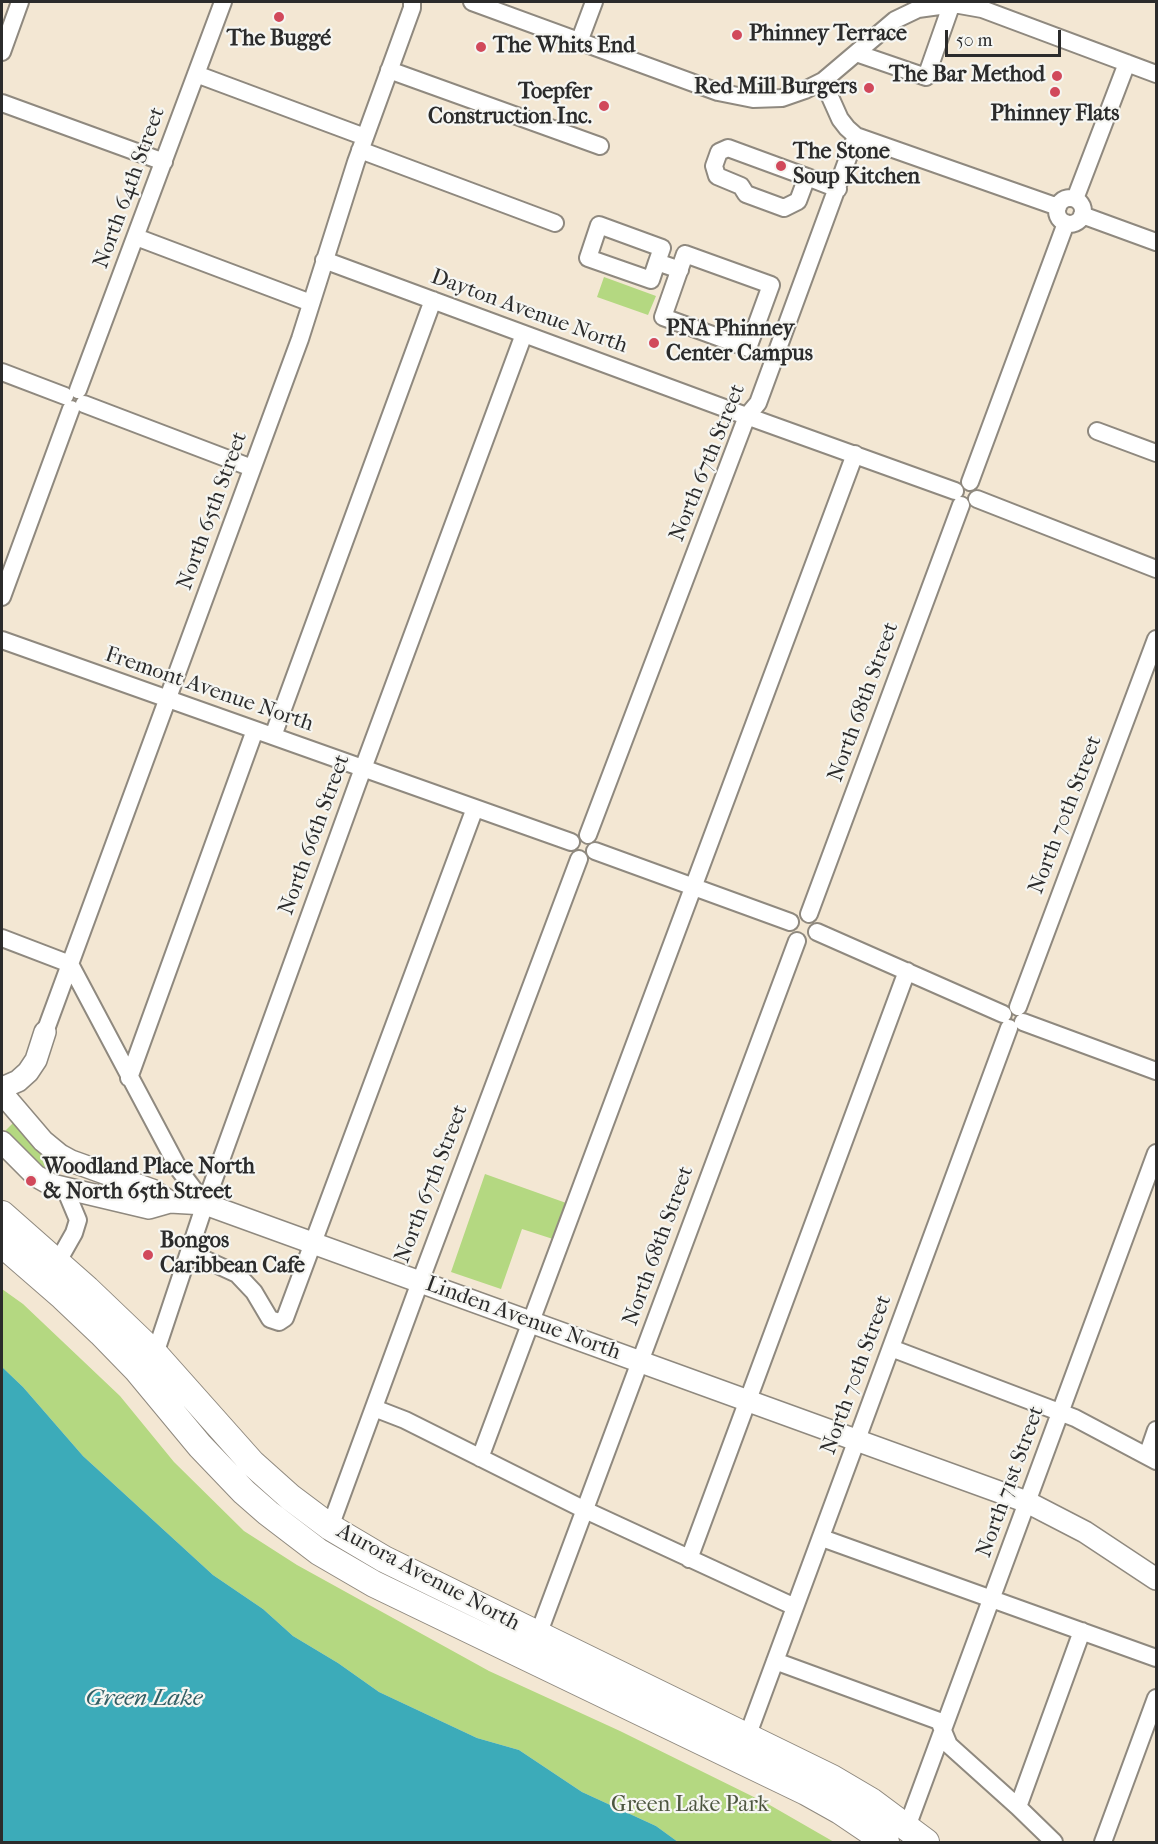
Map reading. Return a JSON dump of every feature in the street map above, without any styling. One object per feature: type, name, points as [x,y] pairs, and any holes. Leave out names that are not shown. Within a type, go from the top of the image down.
[{"type":"highway","name":"Aurora Avenue North","points":[[2,1214],[155,1354],[252,1463],[290,1497],[330,1527],[384,1559],[832,1778],[871,1801],[917,1835]]},
{"type":"highway","name":"Aurora Avenue North","points":[[2,1244],[116,1347],[221,1469],[244,1492],[284,1527],[319,1552],[374,1584],[806,1792],[840,1811],[886,1842]]},
{"type":"main road","points":[[2,1079],[10,1078],[19,1070],[45,1032]]},
{"type":"main road","points":[[45,1032],[36,1060],[28,1072],[2,1090],[52,1149],[70,1161],[152,1190],[170,1202]]},
{"type":"main road","points":[[2,1142],[36,1176],[65,1190],[148,1208],[170,1202]]},
{"type":"main road","points":[[65,1190],[70,1161]]},
{"type":"main road","name":"Linden Avenue North","points":[[170,1202],[205,1204],[746,1402],[1028,1502],[1085,1532],[1156,1579]]},
{"type":"street","points":[[2,52],[20,2]]},
{"type":"street","name":"North 64th Street","points":[[2,597],[223,2]]},
{"type":"street","name":"North 65th Street","points":[[45,1032],[296,350],[362,144],[412,8],[412,2]]},
{"type":"street","points":[[472,2],[717,93],[738,97],[782,98],[823,81],[906,7],[961,5],[982,9],[1156,74]]},
{"type":"street","points":[[579,42],[594,2]]},
{"type":"street","points":[[856,52],[926,77],[951,6]]},
{"type":"street","points":[[1066,224],[1077,222],[1079,207],[1127,63]]},
{"type":"street","points":[[389,70],[600,146]]},
{"type":"street","points":[[196,74],[555,223]]},
{"type":"street","points":[[823,81],[840,119],[856,136],[1058,207]]},
{"type":"street","points":[[2,103],[164,162]]},
{"type":"street","name":"North 67th Street","points":[[588,834],[747,416],[758,403],[856,136]]},
{"type":"street","points":[[807,177],[798,201],[784,208],[746,194],[741,186],[717,176],[714,166],[719,152],[729,148],[807,177],[838,189]]},
{"type":"street","points":[[1066,224],[1058,217],[1058,207],[1064,199],[1156,242]]},
{"type":"street","points":[[964,498],[977,490],[970,482],[1066,224]]},
{"type":"street","points":[[136,237],[311,303]]},
{"type":"street","points":[[769,291],[748,348],[663,317],[685,254],[769,291],[793,308]]},
{"type":"street","name":"Dayton Avenue North","points":[[324,260],[855,454],[964,498],[1156,568]]},
{"type":"street","points":[[657,262],[680,270]]},
{"type":"street","points":[[273,736],[433,300]]},
{"type":"street","name":"North 66th Street","points":[[155,1354],[205,1204],[525,334]]},
{"type":"street","points":[[2,372],[252,468]]},
{"type":"street","points":[[1097,431],[1156,453]]},
{"type":"street","points":[[480,1458],[855,454]]},
{"type":"street","name":"North 68th Street","points":[[809,915],[964,498]]},
{"type":"street","name":"North 70th Street","points":[[747,1737],[1156,639]]},
{"type":"street","name":"Fremont Avenue North","points":[[2,640],[571,842]]},
{"type":"street","points":[[129,1078],[255,730]]},
{"type":"street","points":[[189,1252],[237,1274],[254,1292],[270,1318],[279,1322],[287,1315],[475,808]]},
{"type":"street","points":[[588,834],[595,841],[595,850],[588,859],[579,859],[572,853],[571,842],[578,835],[588,834]]},
{"type":"street","points":[[595,850],[790,922]]},
{"type":"street","name":"North 67th Street","points":[[330,1527],[579,859]]},
{"type":"street","points":[[801,913],[809,915],[817,922],[817,932],[812,939],[807,941],[797,940],[789,931],[790,922],[801,913]]},
{"type":"street","points":[[817,932],[1013,1018],[1156,1071]]},
{"type":"street","points":[[2,938],[70,964],[180,1171],[205,1204]]},
{"type":"street","name":"North 68th Street","points":[[538,1635],[797,940]]},
{"type":"street","points":[[689,1559],[907,971]]},
{"type":"street","name":"North 71st Street","points":[[917,1835],[943,1731],[1156,1153]]},
{"type":"street","points":[[57,1263],[74,1233],[78,1220],[65,1190]]},
{"type":"street","points":[[891,1348],[1076,1418],[1152,1459],[1156,1430]]},
{"type":"street","points":[[374,1408],[405,1420],[585,1510],[795,1607]]},
{"type":"street","points":[[822,1538],[1156,1658]]},
{"type":"street","points":[[1018,1807],[1082,1631]]},
{"type":"street","points":[[775,1661],[939,1721],[949,1744],[1054,1842]]},
{"type":"street","points":[[1103,1842],[1156,1698]]},
{"type":"green space","points":[[604,277],[656,296],[648,315],[597,297]]},
{"type":"green space","points":[[17,1119],[57,1161],[53,1178],[2,1134]]},
{"type":"green space","points":[[485,1174],[569,1204],[556,1240],[522,1229],[501,1289],[451,1272]]},
{"type":"green space","name":"Green Lake Park","points":[[2,1289],[23,1304],[120,1396],[174,1462],[244,1531],[297,1565],[489,1671],[620,1731],[768,1804],[834,1842],[678,1842],[656,1826],[582,1792],[519,1750],[477,1738],[379,1692],[338,1663],[293,1636],[263,1609],[213,1575],[83,1456],[23,1387],[2,1367]]},
{"type":"water","name":"Green Lake","points":[[2,1367],[23,1387],[83,1456],[213,1575],[263,1609],[293,1636],[338,1663],[379,1692],[477,1738],[519,1750],[582,1792],[656,1826],[678,1842],[2,1842]]},
{"type":"place","name":"The Buggé","points":[[279,17]]},
{"type":"place","name":"Phinney Terrace","points":[[737,35]]},
{"type":"place","name":"The Whits End","points":[[481,47]]},
{"type":"place","name":"The Bar Method","points":[[1057,76]]},
{"type":"place","name":"Red Mill Burgers","points":[[869,88]]},
{"type":"place","name":"Phinney Flats","points":[[1055,92]]},
{"type":"place","name":"Toepfer Construction Inc.","points":[[604,106]]},
{"type":"place","name":"The Stone Soup Kitchen","points":[[781,166]]},
{"type":"place","name":"PNA Phinney Center Campus","points":[[654,343]]},
{"type":"place","name":"Woodland Place North & North 65th Street","points":[[31,1181]]},
{"type":"place","name":"Bongos Caribbean Cafe","points":[[148,1255]]}]
